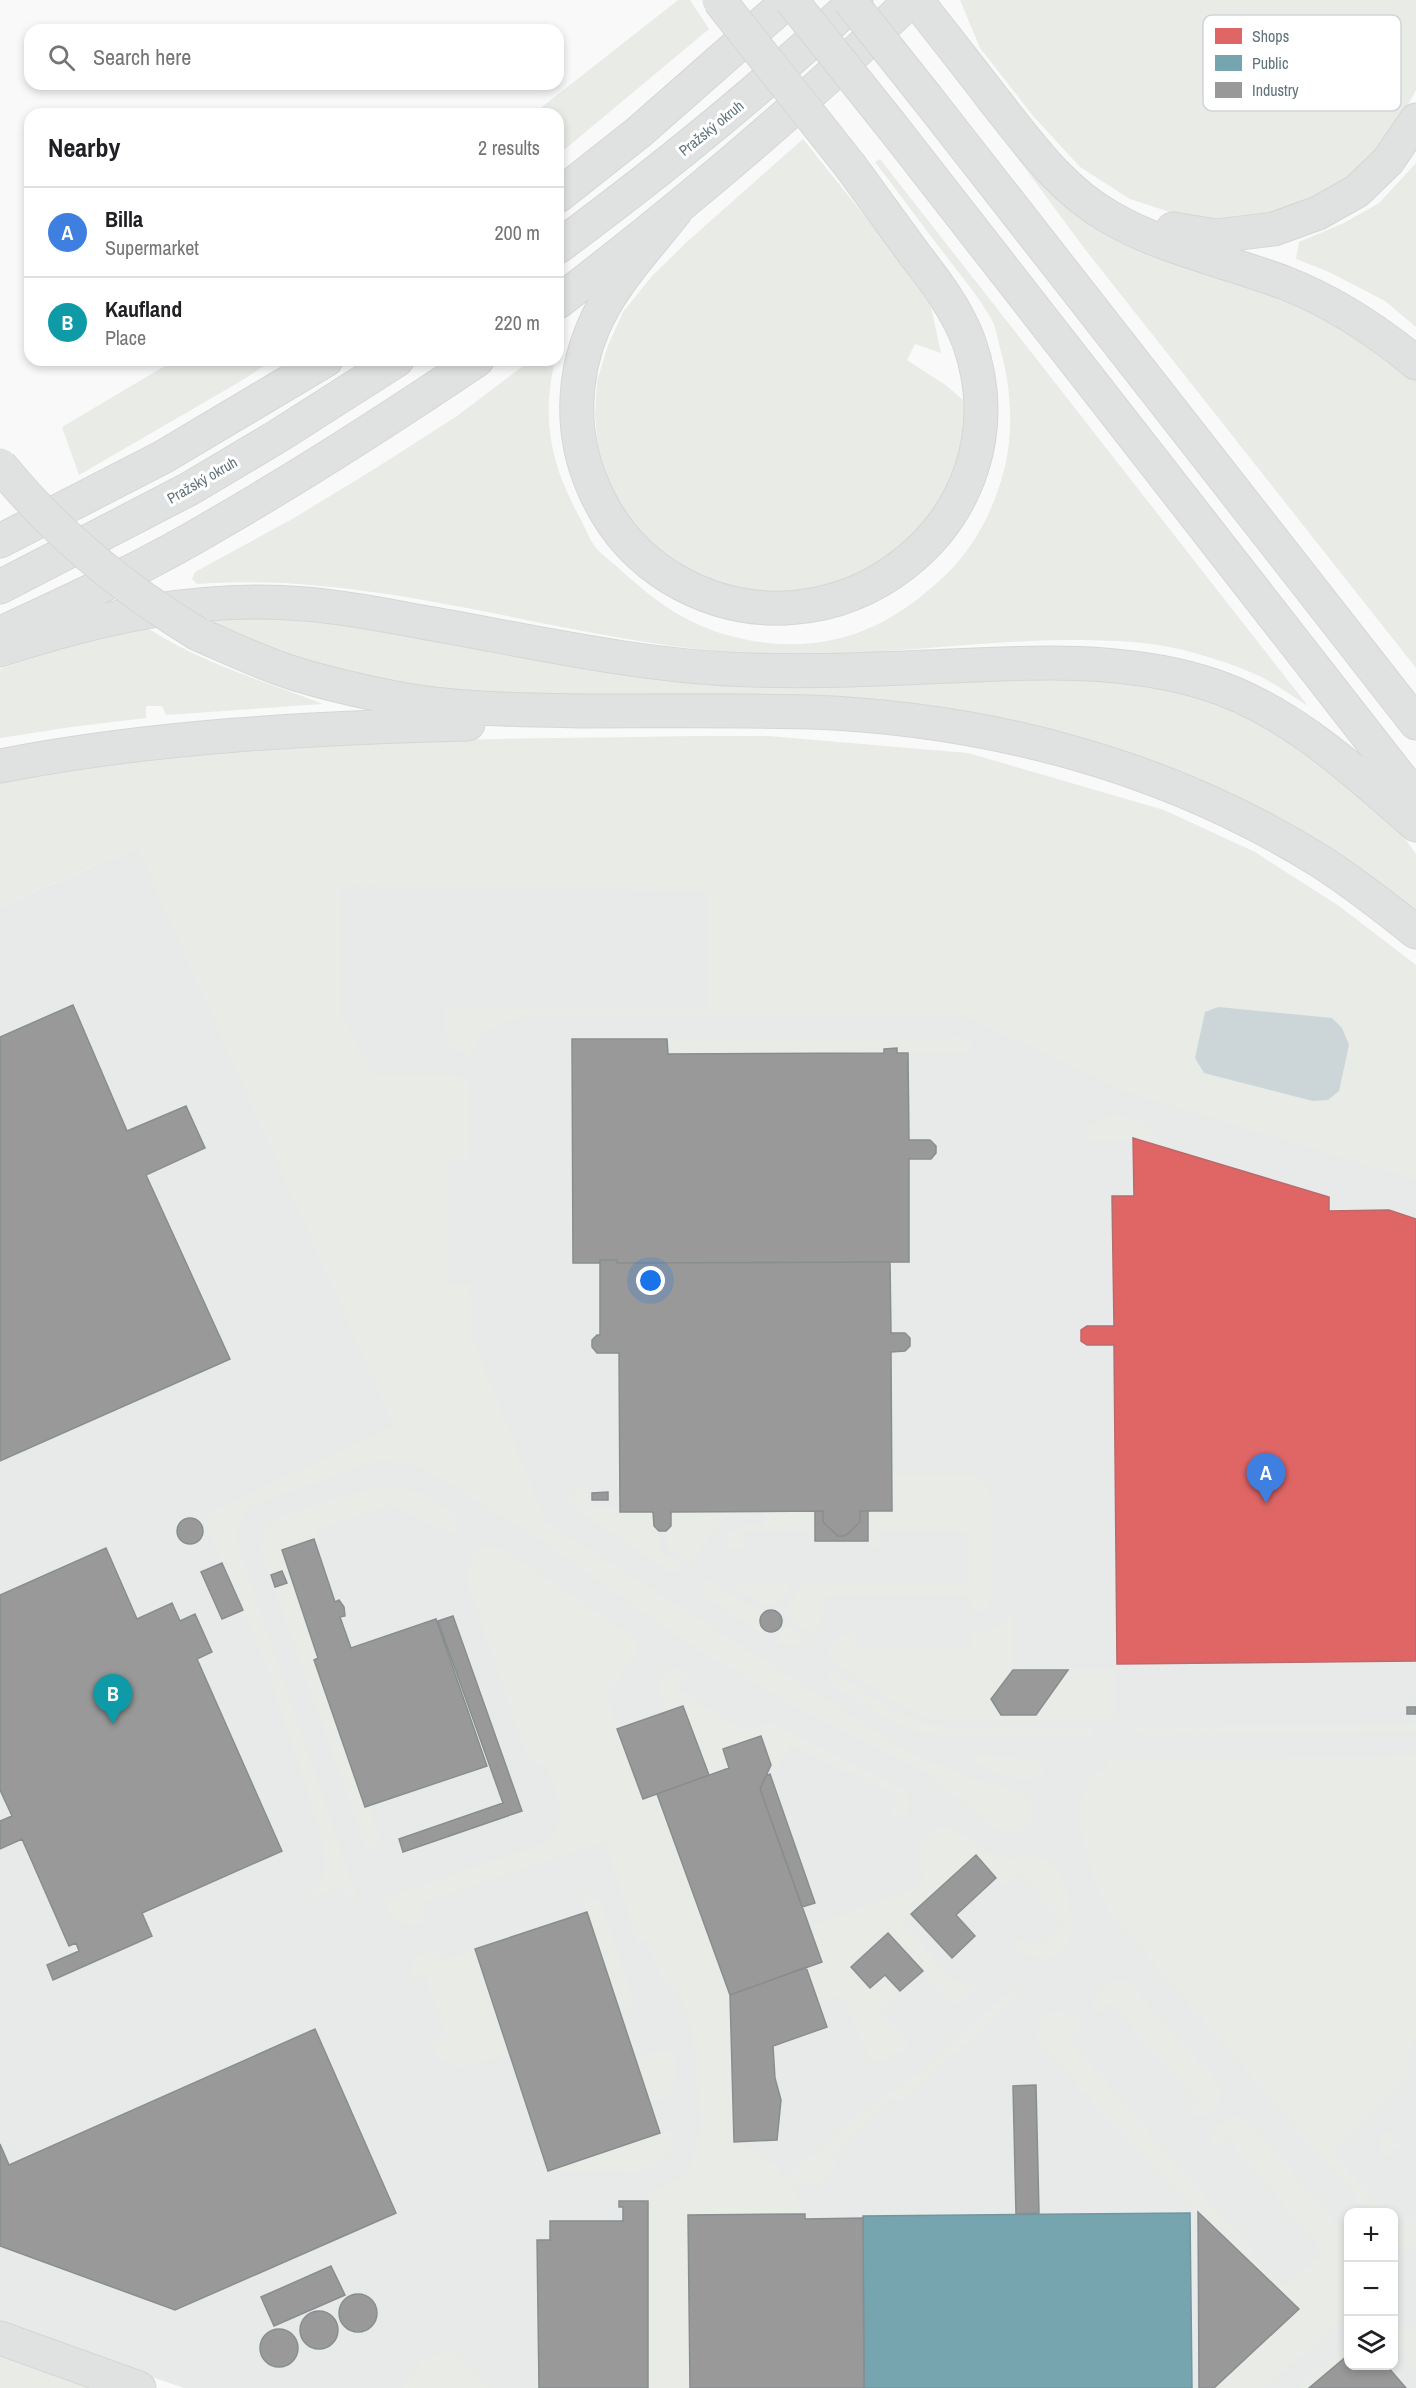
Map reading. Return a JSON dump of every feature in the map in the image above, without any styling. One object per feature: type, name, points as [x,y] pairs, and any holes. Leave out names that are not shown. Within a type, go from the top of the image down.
[{"type":"main road","points":[[675,212],[615,289],[593,328],[578,383],[577,425],[588,474],[610,519],[625,539],[662,573],[684,586],[714,598],[753,607],[786,608],[826,603],[872,586],[912,559],[929,542],[957,502],[968,480],[979,434],[979,387],[975,363],[960,322],[938,285],[851,167],[719,0]]},
{"type":"main road","points":[[564,191],[639,132],[790,0],[894,129],[1416,798]]},
{"type":"main road","points":[[849,0],[1416,723]]},
{"type":"main road","name":"Pražský okruh","points":[[564,242],[745,101],[856,0]]},
{"type":"main road","points":[[564,297],[675,212],[823,82],[911,0]]},
{"type":"main road","points":[[916,0],[1032,150],[1072,192],[1111,218],[1172,245],[1285,283],[1323,299],[1360,319],[1416,363]]},
{"type":"main road","points":[[1009,119],[1043,145],[1082,182],[1120,209],[1167,228],[1216,236],[1274,229],[1318,213],[1357,191],[1388,161],[1416,120]]},
{"type":"main road","points":[[0,541],[164,457],[316,366]]},
{"type":"main road","name":"Pražský okruh","points":[[0,587],[189,489],[388,366]]},
{"type":"main road","points":[[0,633],[84,594],[212,527],[385,422],[468,366]]},
{"type":"main road","points":[[0,465],[53,525],[131,591],[198,634],[294,673],[403,699],[506,710],[811,712],[915,720],[1009,736],[1082,754],[1179,788],[1263,828],[1323,864],[1416,932]]},
{"type":"main road","points":[[0,650],[117,616],[183,605],[250,602],[305,604],[367,612],[646,661],[748,670],[822,671],[1086,663],[1167,674],[1203,682],[1250,701],[1300,730],[1334,754],[1416,825]]},
{"type":"main road","points":[[0,766],[119,747],[304,729],[497,723],[689,711]]},
{"type":"main road","points":[[0,2338],[139,2388]]},
{"type":"shaded area","points":[[678,0],[690,0],[709,29],[564,150],[564,108],[541,108]]},
{"type":"shaded area","points":[[960,0],[1416,0],[1416,90],[1393,132],[1360,172],[1312,204],[1255,221],[1188,218],[1130,199],[1080,167],[1034,117],[980,48]]},
{"type":"shaded area","points":[[959,79],[1058,183],[1306,298],[1416,372],[1416,668],[1084,248]]},
{"type":"shaded area","points":[[803,139],[895,254],[931,307],[941,353],[915,344],[907,360],[947,386],[963,400],[966,427],[957,472],[944,504],[875,575],[777,601],[680,571],[629,522],[611,487],[598,449],[595,415],[597,381],[607,348],[623,312],[652,276],[688,241]]},
{"type":"shaded area","points":[[880,159],[1308,706],[1258,675],[1185,650],[1151,644],[1117,641],[1024,641],[853,653],[768,655],[659,644],[462,607],[330,587],[264,583],[197,584],[192,579],[195,572],[294,518],[457,416],[523,366],[554,366],[549,423],[562,481],[596,548],[655,599],[680,616],[706,628],[744,639],[783,644],[822,642],[841,638],[864,631],[896,614],[938,583],[960,560],[986,520],[1004,473],[1010,437],[1010,401],[1008,383],[993,322],[971,288],[875,162]]},
{"type":"shaded area","points":[[1416,163],[1416,327],[1385,301],[1329,272],[1296,259],[1299,242],[1344,223],[1379,203]]},
{"type":"shaded area","points":[[165,366],[264,366],[79,475],[62,427]]},
{"type":"shaded area","points":[[266,614],[471,639],[1028,674],[1189,689],[1297,740],[1394,824],[1416,854],[1416,918],[1037,735],[455,693],[297,664],[209,621]]},
{"type":"shaded area","points":[[146,627],[210,661],[323,704],[166,715],[162,706],[146,706],[146,718],[0,738],[0,669],[64,647]]},
{"type":"shaded area","points":[[768,736],[968,753],[1164,810],[1255,852],[1339,906],[1416,965],[1416,1180],[1129,1093],[969,1018],[957,1016],[522,1017],[490,1030],[478,1041],[470,1057],[454,1047],[447,1038],[445,1007],[708,1007],[707,891],[340,886],[341,1011],[373,1074],[446,1074],[468,1079],[468,1160],[448,1161],[449,1285],[470,1285],[473,1339],[546,1522],[899,1746],[950,1770],[1013,1790],[1030,1799],[1035,1816],[1031,1825],[1018,1832],[1008,1832],[991,1826],[927,1772],[794,1706],[686,1642],[536,1537],[423,1468],[389,1461],[369,1463],[253,1505],[241,1519],[237,1535],[238,1547],[360,1907],[341,1886],[303,1902],[312,1895],[322,1880],[325,1854],[321,1834],[265,1661],[202,1516],[394,1426],[137,847],[0,907],[0,782],[87,767],[174,756],[261,749],[437,740]]},
{"type":"shaded area","points":[[137,847],[716,880],[1416,1157],[1416,2388],[184,2388],[0,2325],[0,907]]},
{"type":"shaded area","points":[[1218,1007],[1332,1018],[1342,1028],[1349,1045],[1339,1091],[1328,1100],[1313,1101],[1204,1073],[1195,1058],[1205,1012]]},
{"type":"shaded area","points":[[963,1038],[970,1040],[972,1045],[970,1050],[964,1053],[897,1053],[896,1048],[884,1049],[884,1053],[668,1054],[667,1039]]},
{"type":"shaded area","points":[[1115,1115],[1137,1120],[1149,1127],[1160,1146],[1134,1138],[1133,1141],[1088,1141],[1085,1133],[1090,1126],[1102,1118]]},
{"type":"shaded area","points":[[892,1474],[968,1474],[985,1483],[993,1502],[991,1602],[983,1610],[971,1613],[970,1595],[826,1595],[821,1624],[812,1637],[784,1611],[803,1583],[968,1583],[967,1532],[879,1531],[879,1547],[868,1547],[868,1510]]},
{"type":"shaded area","points":[[395,1486],[425,1495],[456,1516],[458,1525],[452,1534],[390,1505],[316,1529],[319,1542],[287,1553],[322,1661],[318,1663],[382,1844],[367,1850],[261,1546],[264,1529],[277,1518],[373,1487]]},
{"type":"shaded area","points":[[580,1488],[587,1488],[588,1508],[620,1508],[620,1512],[653,1512],[654,1526],[659,1531],[659,1551],[686,1568],[668,1571],[577,1510],[569,1501],[572,1493]]},
{"type":"shaded area","points":[[730,1511],[690,1562],[667,1548],[666,1531],[671,1526],[671,1512]]},
{"type":"shaded area","points":[[764,1511],[815,1511],[814,1548],[809,1548],[808,1530],[743,1531],[743,1548],[734,1549],[728,1546],[726,1541],[728,1535],[735,1528],[763,1525]]},
{"type":"shaded area","points":[[486,1546],[496,1547],[520,1560],[637,1640],[638,1654],[606,1693],[643,1798],[657,1794],[730,1995],[735,2142],[772,2163],[785,2179],[860,2114],[917,2075],[1014,1988],[1019,1993],[901,2103],[895,2097],[831,2155],[837,2162],[821,2187],[803,2185],[792,2187],[805,2214],[688,2216],[690,2388],[648,2388],[648,2192],[669,2185],[684,2174],[693,2158],[696,2136],[702,2133],[691,2023],[678,1995],[661,1975],[646,1941],[637,1943],[605,1841],[422,1903],[428,1922],[413,1925],[401,1923],[391,1916],[384,1903],[388,1897],[545,1843],[558,1825],[560,1808],[555,1789],[547,1769],[528,1759],[467,1581],[471,1560]]},
{"type":"shaded area","points":[[704,1578],[764,1614],[760,1620],[762,1628],[759,1632],[706,1597],[702,1587]]},
{"type":"shaded area","points":[[727,1583],[792,1583],[777,1606],[763,1604]]},
{"type":"shaded area","points":[[1013,1611],[1013,1670],[992,1699],[1001,1715],[1036,1715],[1068,1670],[1114,1669],[1113,1720],[957,1721],[927,1718],[896,1704],[827,1658],[837,1639],[845,1633],[856,1630],[856,1649],[970,1649],[971,1632],[1000,1626]]},
{"type":"shaded area","points":[[787,1625],[803,1635],[807,1641],[790,1647],[776,1642]]},
{"type":"shaded area","points":[[826,1666],[892,1710],[926,1724],[957,1728],[1090,1727],[1093,1730],[1093,1736],[957,1737],[923,1733],[886,1718],[841,1690],[830,1679]]},
{"type":"shaded area","points":[[674,1668],[688,1672],[678,1689],[743,1731],[771,1722],[900,1787],[909,1801],[907,1813],[904,1817],[897,1817],[890,1813],[897,1796],[791,1745],[774,1773],[761,1736],[723,1749],[729,1768],[709,1775],[683,1706],[666,1712],[657,1687],[666,1672]]},
{"type":"shaded area","points":[[1416,1724],[1416,1731],[1147,1735],[1139,1733],[1135,1727]]},
{"type":"shaded area","points":[[975,1755],[1032,1759],[1044,1770],[1043,1774],[1035,1778],[1009,1777],[974,1764]]},
{"type":"shaded area","points":[[1416,1756],[1416,2041],[1410,2048],[1409,2074],[1330,2151],[1382,2208],[1366,2208],[1112,1915],[1091,1870],[1082,1834],[1081,1816],[1082,1800],[1087,1786],[1106,1767],[1107,1761]]},
{"type":"shaded area","points":[[950,1826],[990,1854],[1010,1858],[1038,1856],[1050,1861],[1063,1879],[1070,1907],[1070,1934],[1066,1946],[1059,1954],[1041,1959],[1022,1953],[1015,1943],[1019,1940],[1039,1946],[1064,1923],[1019,1872],[1003,1886],[975,1856],[902,1922],[953,1980],[977,1985],[955,2005],[888,1933],[851,1967],[870,1988],[885,1975],[900,1991],[878,2011],[910,2045],[891,2058],[881,2061],[869,2060],[843,1995],[819,2003],[806,1967],[822,1962],[809,1926],[917,1888],[925,1882],[919,1862],[920,1845],[923,1838],[938,1828]]},
{"type":"shaded area","points":[[587,1895],[597,1899],[602,1905],[633,2001],[622,2017],[582,1896]]},
{"type":"shaded area","points":[[435,1947],[441,1960],[475,1949],[509,2053],[486,2062],[464,2066],[454,2066],[445,2062],[437,2054],[430,2041],[446,2035],[425,1975],[410,1980],[411,1968],[416,1959]]},
{"type":"shaded area","points":[[1118,1980],[1129,1983],[1220,2085],[1220,2098],[1212,2110],[1200,2116],[1187,2113],[1200,2102],[1110,2003],[1096,2015],[1093,2004],[1097,1993]]},
{"type":"shaded area","points":[[1054,2012],[1063,2012],[1070,2014],[1083,2025],[1068,2039],[1283,2287],[1324,2253],[1226,2137],[1212,2149],[1211,2139],[1219,2125],[1229,2118],[1241,2117],[1248,2120],[1344,2233],[1344,2313],[1336,2324],[1265,2388],[1214,2388],[1299,2308],[1197,2212],[1039,2044],[1038,2029]]},
{"type":"shaded area","points":[[663,2049],[671,2052],[676,2059],[673,2088],[665,2098],[650,2103],[636,2059]]},
{"type":"shaded area","points":[[673,2129],[672,2144],[667,2156],[655,2166],[638,2172],[548,2171]]},
{"type":"shaded area","points":[[1387,2131],[1400,2145],[1387,2157],[1380,2144]]},
{"type":"shaded area","points":[[1408,2215],[1416,2223],[1416,2248],[1398,2251],[1398,2223]]},
{"type":"shaded area","points":[[1398,2326],[1416,2327],[1416,2369],[1398,2348]]},
{"type":"shaded area","points":[[1344,2346],[1344,2363],[1315,2388],[1299,2388]]},
{"type":"shaded area","points":[[450,2348],[491,2388],[402,2388],[421,2361]]},
{"type":"shaded area","points":[[0,2353],[97,2388],[0,2388]]},
{"type":"building: Shops","points":[[1133,1138],[1329,1197],[1329,1211],[1389,1210],[1416,1219],[1416,1661],[1117,1664],[1114,1345],[1087,1345],[1081,1341],[1081,1330],[1087,1326],[1114,1326],[1112,1196],[1134,1196]]},
{"type":"building: Public","points":[[1190,2213],[1192,2388],[864,2388],[863,2216]]},
{"type":"building: Industry","points":[[73,1005],[127,1131],[186,1106],[205,1148],[146,1175],[230,1359],[0,1461],[0,1037]]},
{"type":"building: Industry","points":[[572,1039],[667,1039],[668,1054],[884,1053],[884,1049],[897,1048],[897,1053],[908,1053],[909,1140],[930,1140],[936,1146],[936,1153],[931,1159],[909,1159],[909,1262],[617,1263],[617,1260],[600,1260],[600,1263],[573,1263]]},
{"type":"building: Industry","points":[[600,1260],[617,1260],[617,1263],[890,1262],[891,1333],[905,1333],[910,1338],[910,1346],[905,1351],[891,1352],[892,1511],[860,1511],[860,1522],[845,1536],[838,1536],[823,1522],[823,1511],[671,1512],[671,1526],[666,1531],[659,1531],[654,1526],[653,1512],[620,1512],[619,1353],[597,1353],[592,1347],[592,1340],[600,1335]]},
{"type":"building: Industry","points":[[608,1492],[608,1500],[592,1500],[592,1493]]},
{"type":"building: Industry","points":[[815,1511],[823,1511],[823,1522],[838,1536],[845,1536],[860,1522],[860,1511],[868,1511],[868,1541],[815,1541]]},
{"type":"building: Industry","points":[[190,1518],[199,1522],[203,1531],[199,1540],[190,1544],[181,1540],[177,1531],[181,1522]]},
{"type":"building: Industry","points":[[314,1539],[335,1602],[339,1600],[344,1607],[345,1616],[340,1617],[351,1648],[436,1619],[487,1766],[365,1807],[314,1660],[318,1658],[282,1550]]},
{"type":"building: Industry","points":[[106,1548],[137,1619],[172,1603],[180,1621],[195,1614],[212,1652],[197,1659],[282,1851],[142,1913],[152,1936],[53,1980],[47,1965],[79,1951],[76,1943],[69,1946],[22,1839],[0,1849],[0,1821],[12,1816],[0,1790],[0,1595]]},
{"type":"building: Industry","points":[[222,1563],[243,1610],[222,1619],[201,1572]]},
{"type":"building: Industry","points":[[282,1571],[287,1583],[275,1587],[271,1575]]},
{"type":"building: Industry","points":[[771,1610],[779,1613],[782,1621],[779,1629],[771,1632],[763,1629],[760,1621],[763,1613]]},
{"type":"building: Industry","points":[[453,1616],[522,1811],[403,1852],[399,1839],[503,1803],[438,1621]]},
{"type":"building: Industry","points":[[1013,1670],[1068,1670],[1036,1715],[1001,1715],[991,1699]]},
{"type":"building: Industry","points":[[683,1706],[709,1775],[643,1799],[617,1729]]},
{"type":"building: Industry","points":[[1407,1707],[1416,1707],[1416,1714],[1407,1714]]},
{"type":"building: Industry","points":[[761,1736],[771,1765],[760,1789],[822,1962],[730,1995],[657,1794],[729,1768],[723,1749]]},
{"type":"building: Industry","points":[[770,1774],[815,1903],[802,1907],[760,1789],[766,1776]]},
{"type":"building: Industry","points":[[976,1855],[996,1878],[956,1915],[975,1936],[952,1958],[911,1914]]},
{"type":"building: Industry","points":[[587,1912],[660,2133],[548,2171],[475,1949]]},
{"type":"building: Industry","points":[[888,1933],[923,1971],[900,1991],[885,1975],[870,1988],[851,1967]]},
{"type":"building: Industry","points":[[806,1967],[827,2027],[773,2046],[775,2078],[781,2100],[777,2140],[734,2142],[730,1995]]},
{"type":"building: Industry","points":[[315,2029],[396,2213],[175,2310],[0,2246],[0,2144],[9,2165]]},
{"type":"building: Industry","points":[[1036,2085],[1039,2213],[1016,2214],[1013,2086]]},
{"type":"building: Industry","points":[[619,2201],[648,2201],[648,2388],[539,2388],[537,2240],[550,2240],[550,2221],[623,2221],[623,2207],[619,2207]]},
{"type":"building: Industry","points":[[1198,2212],[1299,2309],[1214,2388],[1199,2388]]},
{"type":"building: Industry","points":[[805,2214],[805,2219],[863,2218],[864,2388],[690,2388],[688,2215]]},
{"type":"building: Industry","points":[[331,2266],[345,2295],[274,2326],[261,2297]]},
{"type":"building: Industry","points":[[358,2294],[372,2299],[377,2313],[372,2327],[358,2332],[344,2327],[339,2313],[344,2299]]},
{"type":"building: Industry","points":[[319,2311],[333,2316],[338,2330],[333,2344],[319,2349],[305,2344],[300,2330],[305,2316]]},
{"type":"building: Industry","points":[[279,2329],[293,2334],[298,2348],[293,2362],[279,2367],[265,2362],[260,2348],[265,2334]]},
{"type":"building: Industry","points":[[1344,2358],[1344,2370],[1390,2370],[1406,2388],[1309,2388]]},
{"type":"place","name":"Billa","points":[[1266,1503]]},
{"type":"place","name":"Kaufland","points":[[113,1724]]}]
